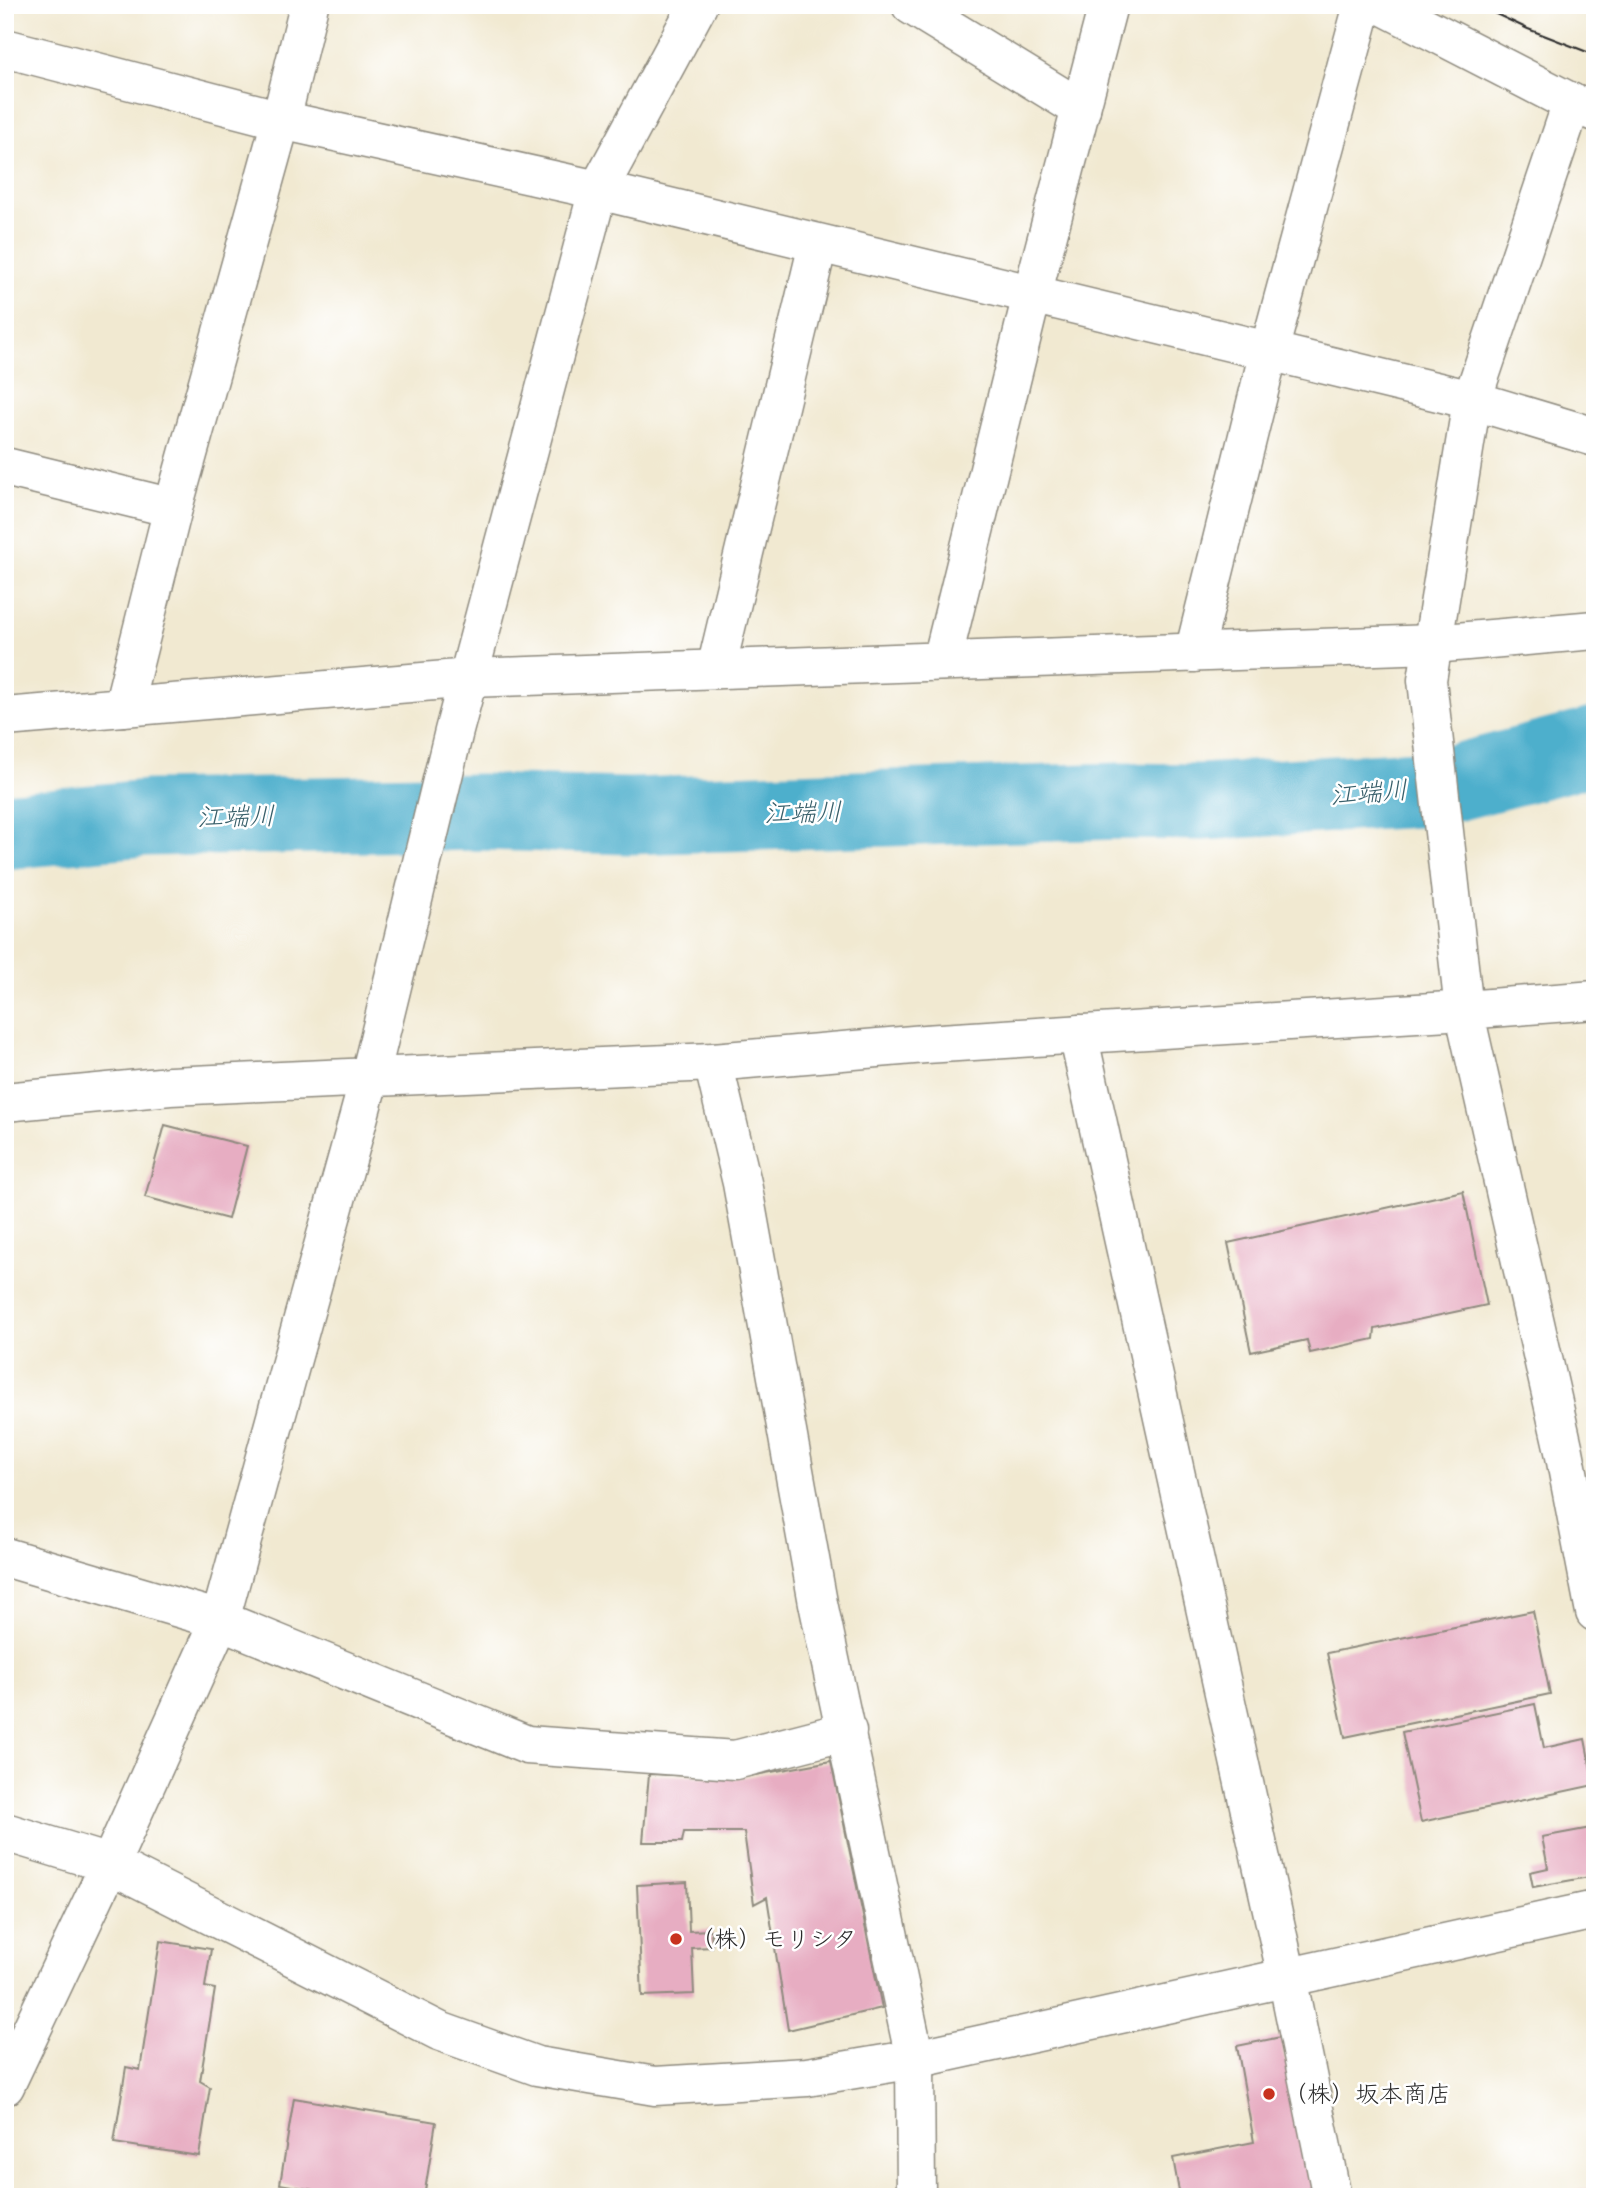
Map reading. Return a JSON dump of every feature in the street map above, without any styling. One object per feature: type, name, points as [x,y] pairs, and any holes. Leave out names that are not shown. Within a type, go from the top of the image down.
[{"type":"street","points":[[122,707],[173,508],[281,120],[309,5]]},
{"type":"street","points":[[5,2086],[110,1864],[220,1620],[388,1009],[454,731],[598,190],[698,5]]},
{"type":"street","points":[[911,5],[1081,109]]},
{"type":"street","points":[[942,662],[1032,295],[1108,5]]},
{"type":"street","points":[[1194,653],[1269,351],[1363,5]]},
{"type":"street","points":[[1382,5],[1583,107],[1472,400],[1430,662],[1463,996],[1564,1451],[1595,1612]]},
{"type":"street","points":[[5,48],[281,120],[598,190],[1472,400],[1595,437]]},
{"type":"street","points":[[716,669],[818,243]]},
{"type":"street","points":[[5,467],[173,508]]},
{"type":"street","points":[[5,718],[470,678],[1194,653],[1430,662],[1595,630]]},
{"type":"street","points":[[5,1102],[170,1086],[713,1062],[1078,1034],[1463,996],[1595,1000]]},
{"type":"street","points":[[1078,1034],[1287,1978],[1332,2197]]},
{"type":"street","points":[[713,1062],[742,1183],[818,1603],[915,2059],[916,2197]]},
{"type":"street","points":[[5,1557],[220,1620],[527,1745],[735,1760],[847,1731]]},
{"type":"street","points":[[5,1832],[110,1864],[439,2031],[537,2066],[655,2086],[807,2077],[915,2059],[1595,1910]]},
{"type":"building","points":[[165,1125],[247,1146],[228,1219],[145,1197]]},
{"type":"building","points":[[1463,1191],[1487,1305],[1375,1329],[1374,1339],[1310,1353],[1307,1340],[1251,1352],[1228,1243]]},
{"type":"building","points":[[1533,1611],[1550,1694],[1345,1737],[1327,1653]]},
{"type":"building","points":[[1535,1704],[1544,1748],[1585,1739],[1594,1785],[1421,1822],[1402,1732]]},
{"type":"building","points":[[831,1761],[882,2008],[788,2030],[767,1897],[754,1904],[744,1832],[684,1832],[682,1842],[643,1842],[649,1774],[739,1778]]},
{"type":"building","points":[[1591,1828],[1595,1849],[1595,1876],[1533,1887],[1530,1872],[1548,1868],[1542,1837]]},
{"type":"building","name":"（株）モリシタ","points":[[687,1882],[689,1931],[711,1930],[712,1947],[692,1948],[694,1994],[642,1996],[637,1885]]},
{"type":"building","points":[[160,1941],[211,1949],[205,1987],[215,1989],[200,2081],[210,2087],[199,2156],[114,2143],[126,2067],[140,2070]]},
{"type":"building","name":"（株）坂本商店","points":[[1281,2037],[1315,2197],[1180,2197],[1173,2158],[1254,2142],[1237,2046]]},
{"type":"building","points":[[294,2098],[436,2122],[424,2197],[354,2197],[280,2184]]},
{"type":"building","points":[[1592,2188],[1594,2197],[1556,2195]]},
{"type":"waterway","name":"江端川","points":[[5,831],[146,818],[481,812],[629,816],[1121,801],[1201,802],[1435,788],[1595,746]]},
{"type":"tram line","points":[[1477,5],[1528,29],[1595,55]]},
{"type":"place","name":"（株）モリシタ","points":[[676,1939]]},
{"type":"place","name":"（株）坂本商店","points":[[1269,2094]]}]
